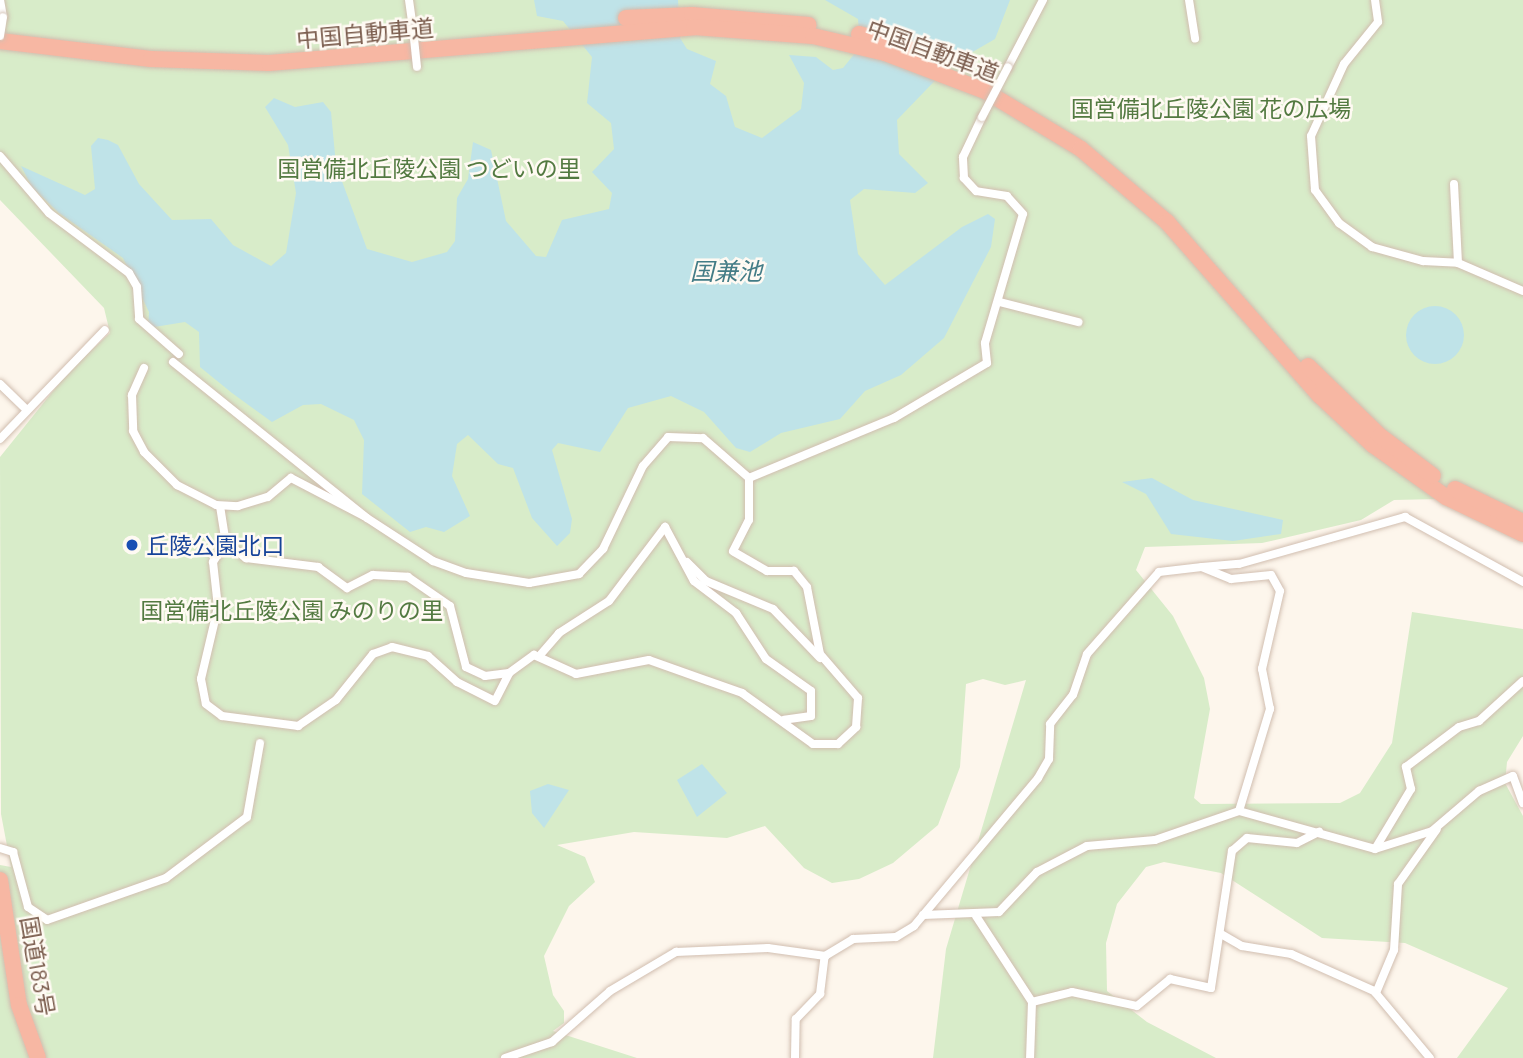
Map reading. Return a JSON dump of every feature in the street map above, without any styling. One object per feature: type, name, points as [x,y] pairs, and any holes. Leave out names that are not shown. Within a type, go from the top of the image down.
[{"type":"highway","name":"中国自動車道","points":[[2,24],[149,50],[276,52],[693,21],[852,38],[958,73],[1050,115],[1116,161],[1175,215],[1353,413],[1434,476],[1523,522]]},
{"type":"highway","name":"中国自動車道","points":[[0,41],[139,58],[269,63],[569,29]]},
{"type":"highway","name":"中国自動車道","points":[[958,73],[1048,126],[1140,195],[1373,445],[1446,497],[1523,534]]},
{"type":"highway","name":"国道183号","points":[[0,880],[19,1005],[38,1058]]},
{"type":"highway","name":"国道183号","points":[[0,945],[10,1007],[28,1058]]},
{"type":"street","points":[[0,36],[1,0]]},
{"type":"street","points":[[409,0],[417,67]]},
{"type":"street","points":[[749,478],[894,418],[987,363],[985,343],[1000,302],[1023,214],[1007,196],[976,191],[964,178],[963,158],[1043,0]]},
{"type":"street","points":[[1189,0],[1195,39]]},
{"type":"street","points":[[1375,0],[1378,22],[1344,64],[1311,136],[1309,174],[1339,223],[1372,247],[1423,261],[1458,263],[1523,291]]},
{"type":"street","points":[[0,156],[48,213],[129,273],[137,287],[139,320],[179,354]]},
{"type":"street","points":[[1454,184],[1458,263]]},
{"type":"street","points":[[1000,302],[1078,322]]},
{"type":"street","points":[[0,439],[105,330]]},
{"type":"street","points":[[173,362],[367,518]]},
{"type":"street","points":[[144,368],[131,404],[139,445],[177,485],[220,506],[257,502],[291,478],[367,518],[446,567],[547,583],[579,574],[595,560],[643,466],[668,437],[703,438],[749,478],[749,520],[733,551],[767,571],[789,569],[801,576],[816,611],[823,660]]},
{"type":"street","points":[[0,384],[26,409]]},
{"type":"street","points":[[220,506],[226,542],[246,558],[318,567],[346,588],[373,575],[408,577],[450,606],[466,667],[485,676],[509,673],[541,654],[564,629],[609,601],[666,527],[694,581],[736,613],[766,659],[811,691],[811,716],[780,718]]},
{"type":"street","points":[[505,1058],[552,1042],[610,991],[676,952],[768,948],[825,956],[853,939],[903,935],[923,915],[1038,778],[1049,759],[1050,724],[1073,695],[1087,654],[1159,572],[1239,564],[1405,517],[1523,582]]},
{"type":"street","points":[[226,542],[213,562],[218,607],[202,655],[203,696],[216,713],[271,727],[298,726],[336,700],[373,654],[392,647],[428,656],[457,682],[495,701],[509,673]]},
{"type":"street","points":[[541,654],[576,674],[632,660],[658,662],[726,685],[780,718],[818,746],[838,744],[854,731],[860,713],[855,692],[773,609],[706,581],[683,556]]},
{"type":"street","points":[[1202,567],[1231,579],[1271,575],[1280,591],[1262,669],[1270,709],[1239,811]]},
{"type":"street","points":[[1375,849],[1411,789],[1406,767],[1459,727],[1479,721],[1523,681]]},
{"type":"street","points":[[1,847],[16,859],[28,907],[47,920],[166,878],[247,817],[260,743]]},
{"type":"street","points":[[1376,993],[1394,950],[1398,884],[1438,828],[1479,791],[1513,776],[1523,803]]},
{"type":"street","points":[[923,915],[976,916],[1009,906],[1037,872],[1087,846],[1164,838],[1239,811],[1375,849],[1438,828]]},
{"type":"street","points":[[1032,1002],[1072,992],[1137,1006],[1170,978],[1211,988],[1229,859],[1238,843],[1247,838],[1297,844],[1319,832]]},
{"type":"street","points":[[976,916],[1032,1002],[1030,1058]]},
{"type":"street","points":[[1220,934],[1242,946],[1291,954],[1376,993],[1430,1058]]},
{"type":"street","points":[[795,1058],[796,1019],[820,994],[825,956]]},
{"type":"green space","points":[[0,0],[1523,0],[1523,516],[1482,498],[1394,500],[1361,520],[1262,543],[1145,547],[1136,570],[1173,616],[1204,678],[1210,709],[1194,798],[1201,804],[1340,803],[1360,793],[1392,743],[1412,612],[1523,629],[1523,736],[1507,762],[1505,783],[1523,816],[1523,1058],[1457,1058],[1508,988],[1405,943],[1322,938],[1221,873],[1164,862],[1146,867],[1117,904],[1106,943],[1107,991],[1147,1022],[1216,1058],[933,1058],[946,949],[1026,680],[1005,685],[983,679],[966,684],[960,767],[938,825],[893,863],[859,879],[832,883],[804,868],[765,826],[727,838],[634,832],[557,845],[585,857],[595,882],[569,906],[544,956],[553,995],[564,1011],[564,1023],[553,1031],[637,1058],[0,1058],[0,865],[11,867],[1,814],[0,457],[70,370],[110,333],[104,308],[0,200]]},
{"type":"water","name":"国兼池","points":[[534,0],[678,0],[680,38],[687,49],[716,61],[710,84],[726,96],[735,127],[762,138],[801,109],[804,83],[789,55],[816,57],[833,70],[843,68],[860,47],[858,19],[825,0],[1010,0],[995,39],[950,65],[897,120],[899,154],[928,183],[915,193],[864,189],[850,200],[858,254],[885,285],[962,227],[988,214],[995,219],[991,247],[944,338],[901,375],[865,391],[840,419],[781,433],[750,452],[736,448],[704,412],[671,396],[628,408],[600,452],[558,443],[552,450],[572,519],[570,533],[557,546],[532,518],[513,468],[498,464],[468,435],[457,444],[452,476],[470,516],[444,532],[426,527],[410,532],[362,494],[364,440],[354,420],[321,404],[303,405],[272,422],[232,393],[200,367],[199,332],[185,322],[148,328],[149,312],[123,258],[59,213],[32,187],[21,166],[85,195],[95,189],[91,146],[98,138],[108,140],[118,145],[139,184],[172,220],[211,219],[233,245],[271,266],[286,253],[296,193],[288,145],[265,107],[274,98],[295,107],[323,102],[331,112],[336,165],[367,249],[412,262],[447,252],[455,241],[457,198],[468,179],[473,142],[491,150],[506,221],[536,256],[546,257],[562,220],[609,209],[612,193],[592,172],[614,149],[611,123],[587,103],[592,57],[563,21],[537,16]]},
{"type":"water","points":[[1435,306],[1446,308],[1459,319],[1464,335],[1462,346],[1451,359],[1435,364],[1424,362],[1411,351],[1406,335],[1408,324],[1419,311]]},
{"type":"water","points":[[1152,478],[1193,500],[1283,520],[1281,534],[1233,541],[1171,534],[1146,494],[1122,482]]},
{"type":"water","points":[[702,764],[727,793],[697,817],[677,780]]},
{"type":"water","points":[[548,784],[569,790],[544,828],[532,813],[530,791]]},
{"type":"place","name":"丘陵公園北口","points":[[132,545]]},
{"type":"park label","name":"国営備北丘陵公園 花の広場","points":[[1211,108]]},
{"type":"park label","name":"国営備北丘陵公園 つどいの里","points":[[429,168]]},
{"type":"park label","name":"国営備北丘陵公園 みのりの里","points":[[292,610]]}]
